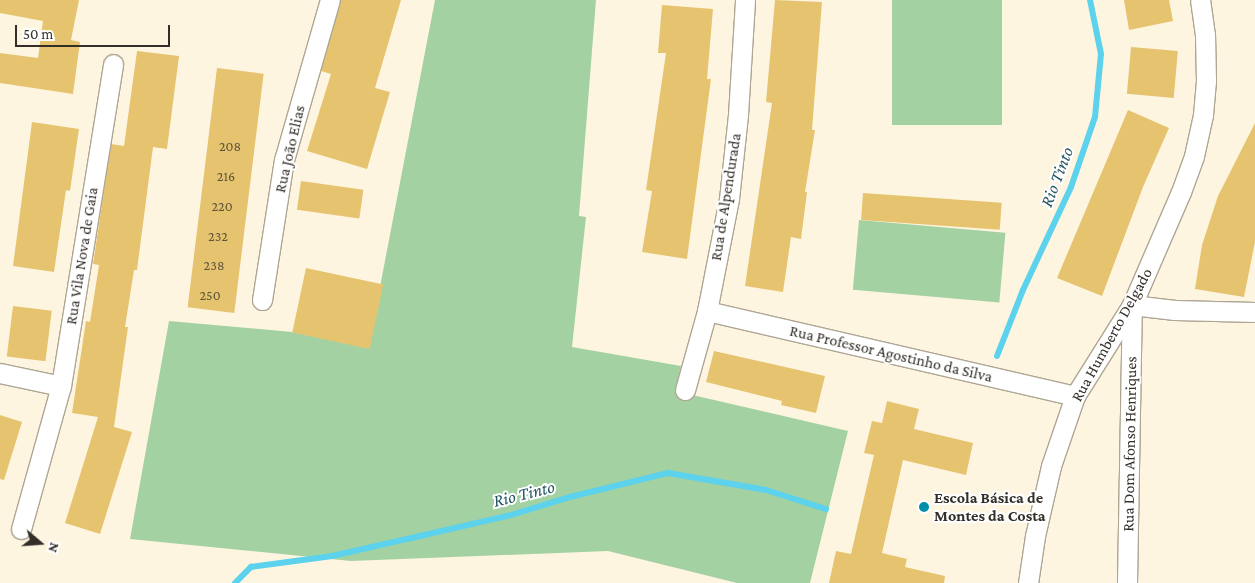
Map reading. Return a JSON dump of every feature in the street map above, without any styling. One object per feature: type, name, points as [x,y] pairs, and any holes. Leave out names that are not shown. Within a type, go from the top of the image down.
[{"type":"street","name":"Rua João Elias","points":[[262,300],[284,160],[330,0]]},
{"type":"street","name":"Rua de Alpendurada","points":[[685,390],[707,311],[729,199],[738,115],[746,0]]},
{"type":"street","name":"Rua Humberto Delgado","points":[[1028,583],[1035,536],[1051,466],[1076,396],[1132,305],[1178,201],[1194,156],[1203,115],[1206,81],[1205,35],[1200,0]]},
{"type":"street","name":"Rua Vila Nova de Gaia","points":[[21,529],[61,386],[113,64]]},
{"type":"street","points":[[1132,305],[1175,310],[1255,312]]},
{"type":"street","name":"Rua Dom Afonso Henriques","points":[[1127,583],[1132,305]]},
{"type":"street","name":"Rua Professor Agostinho da Silva","points":[[707,311],[1076,396]]},
{"type":"street","points":[[0,373],[61,386]]},
{"type":"green space","points":[[435,0],[596,0],[579,216],[586,217],[572,347],[681,366],[675,391],[848,431],[810,583],[737,583],[608,551],[351,561],[130,539],[169,321],[370,339]]},
{"type":"green space","points":[[892,0],[1002,0],[1002,125],[892,125]]},
{"type":"green space","points":[[859,220],[1005,233],[999,303],[853,290]]},
{"type":"building","points":[[0,0],[79,0],[71,40],[80,42],[73,94],[0,83],[0,53],[38,58],[43,21],[0,13]]},
{"type":"building","points":[[341,0],[401,0],[375,88],[390,92],[367,169],[307,151],[331,74],[321,71]]},
{"type":"building","points":[[775,0],[822,2],[812,130],[815,130],[805,192],[807,192],[801,239],[791,237],[783,292],[745,286],[772,103],[766,102]]},
{"type":"building","points":[[1124,0],[1169,0],[1173,21],[1129,30]]},
{"type":"building","points":[[662,5],[713,9],[707,79],[711,79],[687,259],[642,252],[652,191],[646,190],[666,53],[658,53]]},
{"type":"building","points":[[1131,47],[1178,51],[1174,98],[1127,94]]},
{"type":"building","points":[[137,51],[179,56],[167,149],[153,147],[137,270],[134,270],[125,327],[128,327],[114,427],[132,432],[100,534],[65,523],[98,417],[72,413],[86,321],[90,322],[99,265],[93,264],[111,144],[124,146]]},
{"type":"building","points":[[217,68],[264,74],[234,313],[188,307]]},
{"type":"building","points":[[1128,110],[1169,128],[1143,187],[1102,296],[1057,278]]},
{"type":"building","points":[[32,122],[79,129],[70,191],[66,190],[54,272],[13,266]]},
{"type":"building","points":[[1255,123],[1255,242],[1244,297],[1195,289],[1202,245],[1218,196]]},
{"type":"building","points":[[301,181],[363,190],[359,218],[297,210]]},
{"type":"building","points":[[863,193],[1002,203],[1000,230],[861,220]]},
{"type":"building","points":[[306,268],[383,284],[370,349],[292,333]]},
{"type":"building","points":[[13,306],[52,311],[45,361],[7,357]]},
{"type":"building","points":[[714,351],[825,376],[816,413],[781,405],[782,401],[706,382]]},
{"type":"building","points":[[887,401],[919,409],[914,429],[973,443],[966,475],[903,460],[882,553],[907,559],[905,567],[945,576],[944,583],[829,583],[836,551],[851,554],[874,455],[864,453],[872,421],[882,423]]},
{"type":"building","points":[[0,415],[22,422],[4,480],[0,479]]},
{"type":"waterway","name":"Rio Tinto","points":[[997,356],[1023,290],[1071,187],[1095,117],[1101,54],[1090,0]]},
{"type":"waterway","name":"Rio Tinto","points":[[235,583],[251,567],[332,556],[511,515],[570,497],[668,473],[766,490],[826,509]]},
{"type":"place","name":"Escola Básica de Montes da Costa","points":[[924,507]]}]
